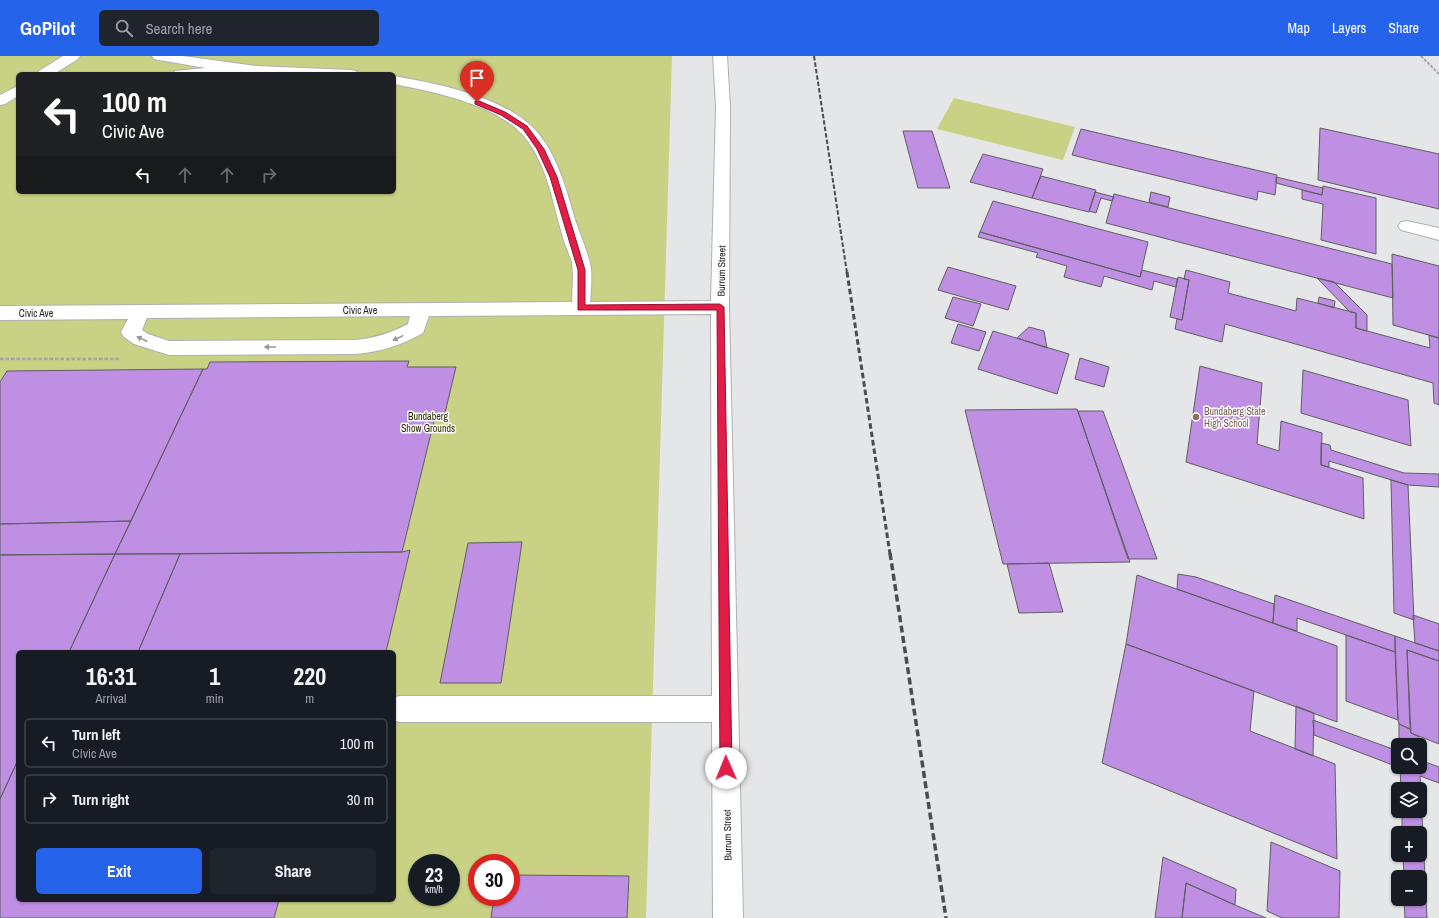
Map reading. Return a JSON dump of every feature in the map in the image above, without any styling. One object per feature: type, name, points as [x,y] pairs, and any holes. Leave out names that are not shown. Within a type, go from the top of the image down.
[{"type":"street","points":[[47,72],[73,56]]},
{"type":"street","points":[[159,56],[211,65],[256,70],[304,72]]},
{"type":"street","name":"Burrum Street","points":[[720,56],[723,107],[720,307],[728,918]]},
{"type":"street","points":[[218,72],[256,70]]},
{"type":"street","points":[[396,80],[477,102],[503,114],[525,128],[540,149],[553,177],[582,270],[581,308]]},
{"type":"street","points":[[0,103],[16,91]]},
{"type":"street","points":[[0,103],[16,99]]},
{"type":"street","points":[[1406,226],[1439,234]]},
{"type":"street","name":"Civic Ave","points":[[0,313],[720,307]]},
{"type":"street","points":[[141,312],[130,332],[141,339],[169,348],[349,347],[376,345],[391,341],[404,335],[416,328],[421,310]]},
{"type":"street","points":[[399,709],[725,709]]},
{"type":"path","points":[[1421,56],[1439,74]]},
{"type":"path","points":[[0,359],[124,358]]},
{"type":"green space","name":"Bundaberg Show Grounds","points":[[0,56],[672,56],[646,918],[0,918]]},
{"type":"green space","points":[[954,98],[1075,127],[1063,160],[937,129]]},
{"type":"building","points":[[1320,128],[1439,154],[1439,209],[1318,180]]},
{"type":"building","points":[[1081,129],[1277,175],[1275,195],[1258,191],[1257,200],[1072,155]]},
{"type":"building","points":[[903,131],[932,131],[950,188],[918,188]]},
{"type":"building","points":[[983,154],[1043,169],[1032,198],[970,182]]},
{"type":"building","points":[[1041,176],[1096,190],[1089,212],[1032,198]]},
{"type":"building","points":[[1276,177],[1323,188],[1322,195],[1276,183]]},
{"type":"building","points":[[1323,186],[1376,198],[1376,254],[1321,240],[1323,204],[1302,199],[1302,190],[1322,195]]},
{"type":"building","points":[[1095,192],[1114,197],[1112,201],[1101,198],[1096,213],[1089,211]]},
{"type":"building","points":[[1151,192],[1170,197],[1168,207],[1149,202]]},
{"type":"building","points":[[1114,194],[1392,264],[1393,298],[1106,223]]},
{"type":"building","points":[[993,201],[1148,242],[1140,277],[980,232]]},
{"type":"building","points":[[980,232],[1140,277],[1142,270],[1177,279],[1176,287],[1154,281],[1152,290],[1104,276],[1101,287],[1064,277],[1067,266],[1036,257],[1038,253],[978,237]]},
{"type":"building","points":[[1392,254],[1439,266],[1439,338],[1393,325]]},
{"type":"building","points":[[948,267],[1016,286],[1008,310],[938,290]]},
{"type":"building","points":[[1186,270],[1230,282],[1228,293],[1296,311],[1297,298],[1356,313],[1356,328],[1430,348],[1429,335],[1439,338],[1439,405],[1434,403],[1433,383],[1225,324],[1222,342],[1175,329],[1177,319],[1182,320],[1189,280],[1184,279]]},
{"type":"building","points":[[1178,277],[1189,280],[1182,320],[1170,317]]},
{"type":"building","points":[[1317,278],[1334,282],[1367,315],[1367,331],[1356,328],[1356,313],[1350,312]]},
{"type":"building","points":[[953,297],[981,304],[973,326],[945,318]]},
{"type":"building","points":[[1319,297],[1335,301],[1334,308],[1318,303]]},
{"type":"building","points":[[958,324],[986,332],[979,351],[951,343]]},
{"type":"building","points":[[1029,327],[1044,331],[1047,348],[1017,338]]},
{"type":"building","points":[[993,331],[1069,354],[1057,394],[978,369]]},
{"type":"building","points":[[1080,358],[1109,367],[1104,387],[1075,379]]},
{"type":"building","points":[[409,361],[407,367],[456,367],[444,417],[435,417],[402,552],[115,554],[203,369],[207,369],[210,362]]},
{"type":"building","points":[[1200,366],[1262,383],[1257,444],[1279,451],[1281,421],[1322,433],[1321,465],[1363,478],[1364,519],[1186,462]]},
{"type":"building","points":[[203,369],[131,521],[0,524],[0,382],[7,371]]},
{"type":"building","points":[[1303,370],[1408,400],[1411,446],[1301,413]]},
{"type":"building","points":[[1077,409],[1130,562],[1003,564],[965,410]]},
{"type":"building","points":[[1078,411],[1103,411],[1157,559],[1128,559]]},
{"type":"building","points":[[1321,443],[1330,445],[1331,450],[1404,473],[1439,474],[1439,487],[1408,485],[1329,461],[1329,467],[1321,465]]},
{"type":"building","points":[[1391,480],[1408,485],[1414,620],[1394,613]]},
{"type":"building","points":[[131,521],[115,554],[0,555],[0,524]]},
{"type":"building","points":[[522,542],[501,683],[440,683],[468,543]]},
{"type":"building","points":[[410,550],[386,650],[139,650],[180,554],[402,552]]},
{"type":"building","points":[[115,554],[70,650],[16,650],[16,764],[0,799],[0,555]]},
{"type":"building","points":[[115,554],[180,554],[139,650],[70,650]]},
{"type":"building","points":[[1049,563],[1063,612],[1019,613],[1007,564]]},
{"type":"building","points":[[1178,574],[1196,577],[1274,604],[1273,623],[1177,589]]},
{"type":"building","points":[[1137,575],[1337,646],[1337,722],[1126,644]]},
{"type":"building","points":[[1275,595],[1395,636],[1395,652],[1297,618],[1297,631],[1273,623]]},
{"type":"building","points":[[1413,615],[1439,624],[1439,651],[1415,643]]},
{"type":"building","points":[[1346,635],[1395,652],[1398,720],[1346,701]]},
{"type":"building","points":[[1395,636],[1439,651],[1439,661],[1407,650],[1410,729],[1399,724],[1398,720]]},
{"type":"building","points":[[1126,644],[1254,691],[1250,731],[1335,764],[1337,859],[1102,763]]},
{"type":"building","points":[[1407,650],[1439,661],[1439,744],[1411,733]]},
{"type":"building","points":[[1296,706],[1314,713],[1313,756],[1295,749]]},
{"type":"building","points":[[1313,720],[1391,748],[1391,764],[1314,735]]},
{"type":"building","points":[[1399,724],[1410,729],[1411,733],[1419,738],[1399,738]]},
{"type":"building","points":[[1427,763],[1439,767],[1439,783],[1420,776],[1420,782],[1401,782],[1400,774],[1427,774]]},
{"type":"building","points":[[16,764],[16,902],[278,902],[274,918],[0,918],[0,799]]},
{"type":"building","points":[[1402,818],[1422,818],[1422,826],[1402,826]]},
{"type":"building","points":[[1271,842],[1340,871],[1339,918],[1282,918],[1267,911]]},
{"type":"building","points":[[1163,857],[1236,889],[1235,905],[1186,883],[1182,918],[1155,918]]},
{"type":"building","points":[[1403,862],[1424,862],[1425,870],[1404,870]]},
{"type":"building","points":[[520,875],[629,876],[627,918],[491,918],[493,906],[520,906]]},
{"type":"building","points":[[1186,883],[1235,905],[1266,918],[1182,918]]},
{"type":"building","points":[[1404,906],[1426,906],[1427,918],[1405,918]]},
{"type":"railway","points":[[814,56],[847,273]]},
{"type":"railway","points":[[847,272],[890,554]]},
{"type":"railway","points":[[890,553],[946,918]]},
{"type":"place","name":"Bundaberg State High School","points":[[1196,417]]},
{"type":"route","points":[[477,102],[503,114],[525,128],[540,149],[553,177],[582,270],[581,308],[720,307],[726,768]]}]
